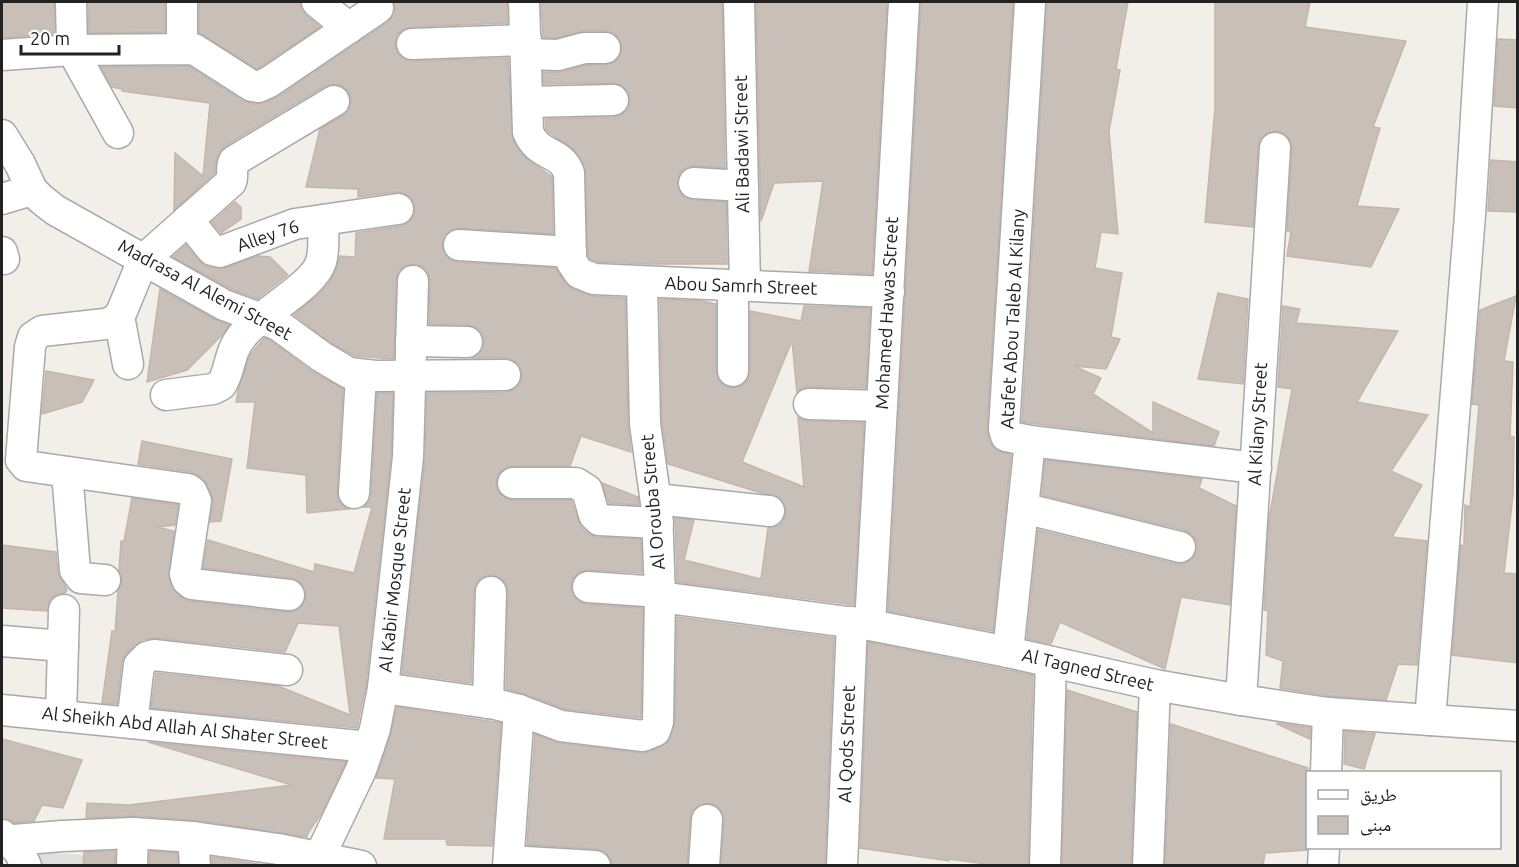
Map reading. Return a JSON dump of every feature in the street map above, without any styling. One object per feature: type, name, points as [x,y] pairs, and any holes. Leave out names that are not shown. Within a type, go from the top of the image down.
[{"type":"street","points":[[71,2],[72,50],[118,133]]},
{"type":"street","points":[[182,2],[182,49]]},
{"type":"street","points":[[317,2],[349,28]]},
{"type":"street","points":[[459,244],[571,252],[569,173],[562,160],[542,151],[531,140],[528,132],[524,2]]},
{"type":"street","name":"Ali Badawi Street","points":[[733,371],[743,186],[739,2]]},
{"type":"street","name":"Mohamed Hawas Street","points":[[861,624],[882,406],[904,2]]},
{"type":"street","name":"Atafet Abou Taleb Al Kilany","points":[[1008,652],[1030,441],[1009,438],[1004,429],[1030,2]]},
{"type":"street","points":[[1430,720],[1470,215],[1483,2]]},
{"type":"street","points":[[2,55],[72,50],[194,49],[252,86],[258,87],[378,8]]},
{"type":"street","points":[[412,44],[526,47],[558,55],[584,48],[605,48]]},
{"type":"street","points":[[528,102],[613,100]]},
{"type":"street","points":[[289,595],[192,584],[187,580],[185,574],[196,501],[192,492],[188,489],[26,466],[21,460],[13,410],[31,342],[37,333],[105,324],[116,320],[120,316],[143,260],[231,182],[232,165],[237,159],[334,101]]},
{"type":"street","name":"Madrasa Al Alemi Street","points":[[2,135],[20,164],[32,190],[55,210],[224,304],[266,319],[289,332],[336,366],[361,376],[505,375]]},
{"type":"street","name":"Al Kilany Street","points":[[1242,700],[1275,148]]},
{"type":"street","points":[[694,183],[743,186]]},
{"type":"street","points":[[2,199],[32,190]]},
{"type":"street","name":"Alley 76","points":[[188,220],[212,250],[218,252],[295,224],[398,209]]},
{"type":"street","points":[[166,395],[213,389],[221,385],[234,347],[244,332],[306,282],[315,272],[321,262],[323,220]]},
{"type":"street","name":"Abou Samrh Street","points":[[571,252],[574,268],[586,278],[889,292]]},
{"type":"street","name":"Al Kabir Mosque Street","points":[[318,862],[369,747],[383,688],[408,457],[413,281]]},
{"type":"street","name":"Al Orouba Street","points":[[519,710],[561,726],[643,736],[652,734],[658,722],[660,594],[657,511],[645,424],[642,282]]},
{"type":"street","points":[[120,316],[128,364]]},
{"type":"street","points":[[411,341],[467,342]]},
{"type":"street","points":[[354,493],[361,376]]},
{"type":"street","points":[[809,404],[882,406]]},
{"type":"street","points":[[1030,441],[1256,468]]},
{"type":"street","points":[[67,472],[75,570],[81,578],[105,580]]},
{"type":"street","points":[[513,483],[576,483],[588,490],[594,515],[598,520],[657,511],[769,511]]},
{"type":"street","points":[[1023,508],[1180,548]]},
{"type":"street","name":"Al Tagned Street","points":[[588,587],[660,594],[861,624],[1008,652],[1155,685],[1328,713],[1518,726]]},
{"type":"street","points":[[488,703],[490,592]]},
{"type":"street","points":[[61,716],[64,610]]},
{"type":"street","name":"Al Qods Street","points":[[842,866],[861,624]]},
{"type":"street","points":[[2,641],[63,646]]},
{"type":"street","points":[[132,723],[139,665],[147,657],[154,655],[287,670]]},
{"type":"street","points":[[1045,866],[1051,662]]},
{"type":"street","points":[[1148,866],[1155,685]]},
{"type":"street","points":[[383,688],[488,703],[519,710],[508,863],[595,866]]},
{"type":"street","name":"Al Sheikh Abd Allah Al Shater Street","points":[[2,710],[369,747]]},
{"type":"street","points":[[1326,771],[1328,713]]},
{"type":"street","points":[[704,866],[707,820]]},
{"type":"street","points":[[4,839],[133,833],[194,851],[278,849],[318,862],[361,866]]},
{"type":"street","points":[[132,866],[133,833]]},
{"type":"street","points":[[4,839],[19,851],[26,866]]},
{"type":"street","points":[[1323,866],[1324,849]]},
{"type":"shaded area","points":[[39,852],[214,865],[40,865]]},
{"type":"building","points":[[2,2],[54,2],[54,34],[48,34],[48,30],[36,35],[2,38]]},
{"type":"building","points":[[88,2],[165,2],[165,32],[89,33]]},
{"type":"building","points":[[199,2],[300,2],[301,9],[320,27],[257,69],[199,33]]},
{"type":"building","points":[[393,2],[507,2],[507,23],[411,27],[402,30],[397,35],[395,45],[398,54],[412,61],[508,58],[513,140],[525,157],[552,177],[553,234],[459,228],[451,230],[444,236],[442,245],[444,253],[450,260],[458,262],[556,268],[565,283],[573,289],[593,296],[625,298],[628,424],[631,452],[581,436],[570,466],[512,466],[498,474],[496,484],[498,492],[512,500],[571,500],[581,527],[587,533],[597,537],[641,539],[642,573],[589,570],[580,572],[574,577],[571,586],[573,595],[578,601],[586,604],[643,608],[641,718],[565,709],[506,689],[508,592],[506,584],[500,578],[492,575],[482,577],[474,591],[471,683],[402,673],[425,459],[427,393],[506,392],[520,384],[522,374],[520,366],[513,360],[472,358],[481,351],[484,343],[482,334],[475,327],[429,324],[430,281],[428,273],[423,267],[414,264],[404,266],[398,272],[396,280],[394,359],[355,356],[331,343],[294,315],[329,283],[340,256],[355,257],[356,233],[401,226],[409,222],[414,215],[415,206],[412,199],[404,193],[358,197],[358,189],[306,187],[320,129],[349,110],[351,100],[348,92],[342,86],[334,84],[325,86],[225,146],[217,157],[215,173],[174,210],[175,153],[203,176],[210,103],[122,91],[122,89],[112,87],[101,67],[189,66],[243,101],[255,104],[264,103],[279,96],[388,22],[394,15]]},
{"type":"building","points":[[541,2],[722,2],[725,168],[687,167],[680,173],[677,183],[679,191],[685,198],[726,202],[727,264],[651,264],[598,262],[590,259],[588,256],[585,166],[573,149],[546,130],[545,119],[614,117],[628,109],[630,99],[627,91],[621,85],[613,83],[544,84],[543,72],[562,72],[586,65],[613,63],[620,56],[622,47],[614,33],[605,31],[584,31],[556,38],[543,37]]},
{"type":"building","points":[[756,2],[887,2],[872,274],[809,271],[823,181],[774,183],[761,221]]},
{"type":"building","points":[[921,2],[1013,2],[987,428],[989,441],[994,448],[1011,455],[993,631],[888,611]]},
{"type":"building","points":[[1047,2],[1128,2],[1116,69],[1120,70],[1109,131],[1118,234],[1101,232],[1095,268],[1122,273],[1111,337],[1120,339],[1106,369],[1074,366],[1101,378],[1093,394],[1153,433],[1153,402],[1219,432],[1214,446],[1022,422]]},
{"type":"building","points":[[1215,2],[1310,2],[1305,27],[1406,41],[1373,127],[1380,128],[1357,206],[1399,209],[1371,267],[1287,256],[1291,232],[1287,231],[1292,148],[1285,134],[1277,131],[1267,133],[1261,138],[1258,146],[1253,227],[1205,222],[1215,108]]},
{"type":"building","points":[[1498,39],[1518,40],[1518,108],[1494,106]]},
{"type":"building","points":[[1491,160],[1518,162],[1518,212],[1488,211]]},
{"type":"building","points":[[235,202],[241,207],[241,219],[221,233],[212,222]]},
{"type":"building","points":[[186,245],[199,261],[208,267],[225,268],[258,256],[270,257],[288,275],[257,299],[231,289],[173,257]]},
{"type":"building","points":[[160,289],[229,325],[187,370],[147,382]]},
{"type":"building","points":[[1218,293],[1248,299],[1243,384],[1198,379]]},
{"type":"building","points":[[1516,296],[1504,361],[1513,362],[1510,436],[1514,437],[1513,495],[1504,573],[1518,574],[1518,663],[1452,655],[1461,545],[1464,546],[1465,505],[1470,507],[1479,405],[1472,404],[1480,310]]},
{"type":"building","points":[[660,299],[703,301],[716,304],[716,372],[718,380],[732,388],[742,386],[750,372],[750,311],[801,321],[804,306],[870,308],[866,388],[809,387],[797,393],[792,341],[742,462],[804,487],[798,417],[809,421],[864,423],[854,605],[677,582],[675,518],[694,520],[684,560],[761,579],[768,528],[783,522],[786,512],[779,497],[668,464],[662,423]]},
{"type":"building","points":[[1283,306],[1300,309],[1296,323],[1398,331],[1357,402],[1428,415],[1391,471],[1422,485],[1392,537],[1427,541],[1417,665],[1398,664],[1386,700],[1330,696],[1280,688],[1283,661],[1266,655],[1268,611],[1264,610],[1269,519],[1292,389],[1278,387]]},
{"type":"building","points":[[264,338],[313,372],[343,389],[337,492],[339,501],[349,509],[307,513],[306,475],[247,468],[255,402],[236,402],[250,355]]},
{"type":"building","points":[[46,371],[94,380],[82,402],[42,414]]},
{"type":"building","points":[[377,393],[393,393],[391,456],[366,685],[357,728],[151,708],[156,673],[278,686],[350,715],[339,626],[298,623],[285,652],[156,638],[142,640],[127,653],[122,662],[117,704],[102,703],[112,631],[115,632],[118,591],[122,582],[119,571],[121,541],[124,541],[132,498],[178,505],[175,525],[157,527],[174,531],[169,579],[171,586],[181,597],[190,601],[295,611],[302,606],[306,598],[305,589],[300,582],[291,578],[203,568],[208,540],[314,572],[315,564],[354,573],[372,507],[363,507],[369,502],[371,494]]},
{"type":"building","points":[[142,441],[232,459],[221,521],[210,522],[212,495],[207,484],[198,475],[138,464]]},
{"type":"building","points":[[1045,460],[1202,479],[1199,488],[1236,506],[1230,605],[1181,597],[1165,669],[1060,622],[1051,644],[1027,639],[1038,530],[1176,564],[1184,564],[1192,559],[1197,551],[1197,543],[1192,535],[1184,530],[1042,495]]},
{"type":"building","points":[[602,483],[638,497],[639,505],[609,503]]},
{"type":"building","points":[[2,545],[56,552],[58,572],[67,590],[50,600],[47,611],[2,608]]},
{"type":"building","points":[[677,617],[834,638],[825,866],[721,866],[723,813],[717,806],[709,803],[699,805],[692,811],[687,866],[612,866],[605,852],[597,849],[527,845],[535,734],[559,743],[641,753],[650,752],[668,742],[675,722]]},
{"type":"building","points":[[868,642],[1033,675],[1028,866],[1001,866],[949,859],[949,861],[860,848]]},
{"type":"building","points":[[1067,690],[1137,712],[1131,866],[1062,865]]},
{"type":"building","points":[[397,707],[501,723],[492,846],[447,845],[446,839],[384,839],[395,779],[376,778],[391,734]]},
{"type":"building","points":[[1171,724],[1308,768],[1306,771],[1307,850],[1265,853],[1263,866],[1165,866]]},
{"type":"building","points":[[1277,724],[1310,728],[1310,739]]},
{"type":"building","points":[[1345,731],[1375,734],[1364,769],[1344,764]]},
{"type":"building","points":[[2,739],[82,760],[63,808],[42,805],[34,821],[14,823],[7,818],[2,818]]},
{"type":"building","points":[[148,742],[346,762],[321,814],[307,837],[194,820],[134,816],[86,818],[87,803],[129,805],[292,785]]},
{"type":"building","points":[[115,851],[115,866],[83,866],[84,852]]},
{"type":"building","points":[[150,851],[177,853],[178,866],[149,866]]},
{"type":"building","points":[[212,857],[271,866],[212,866]]}]
